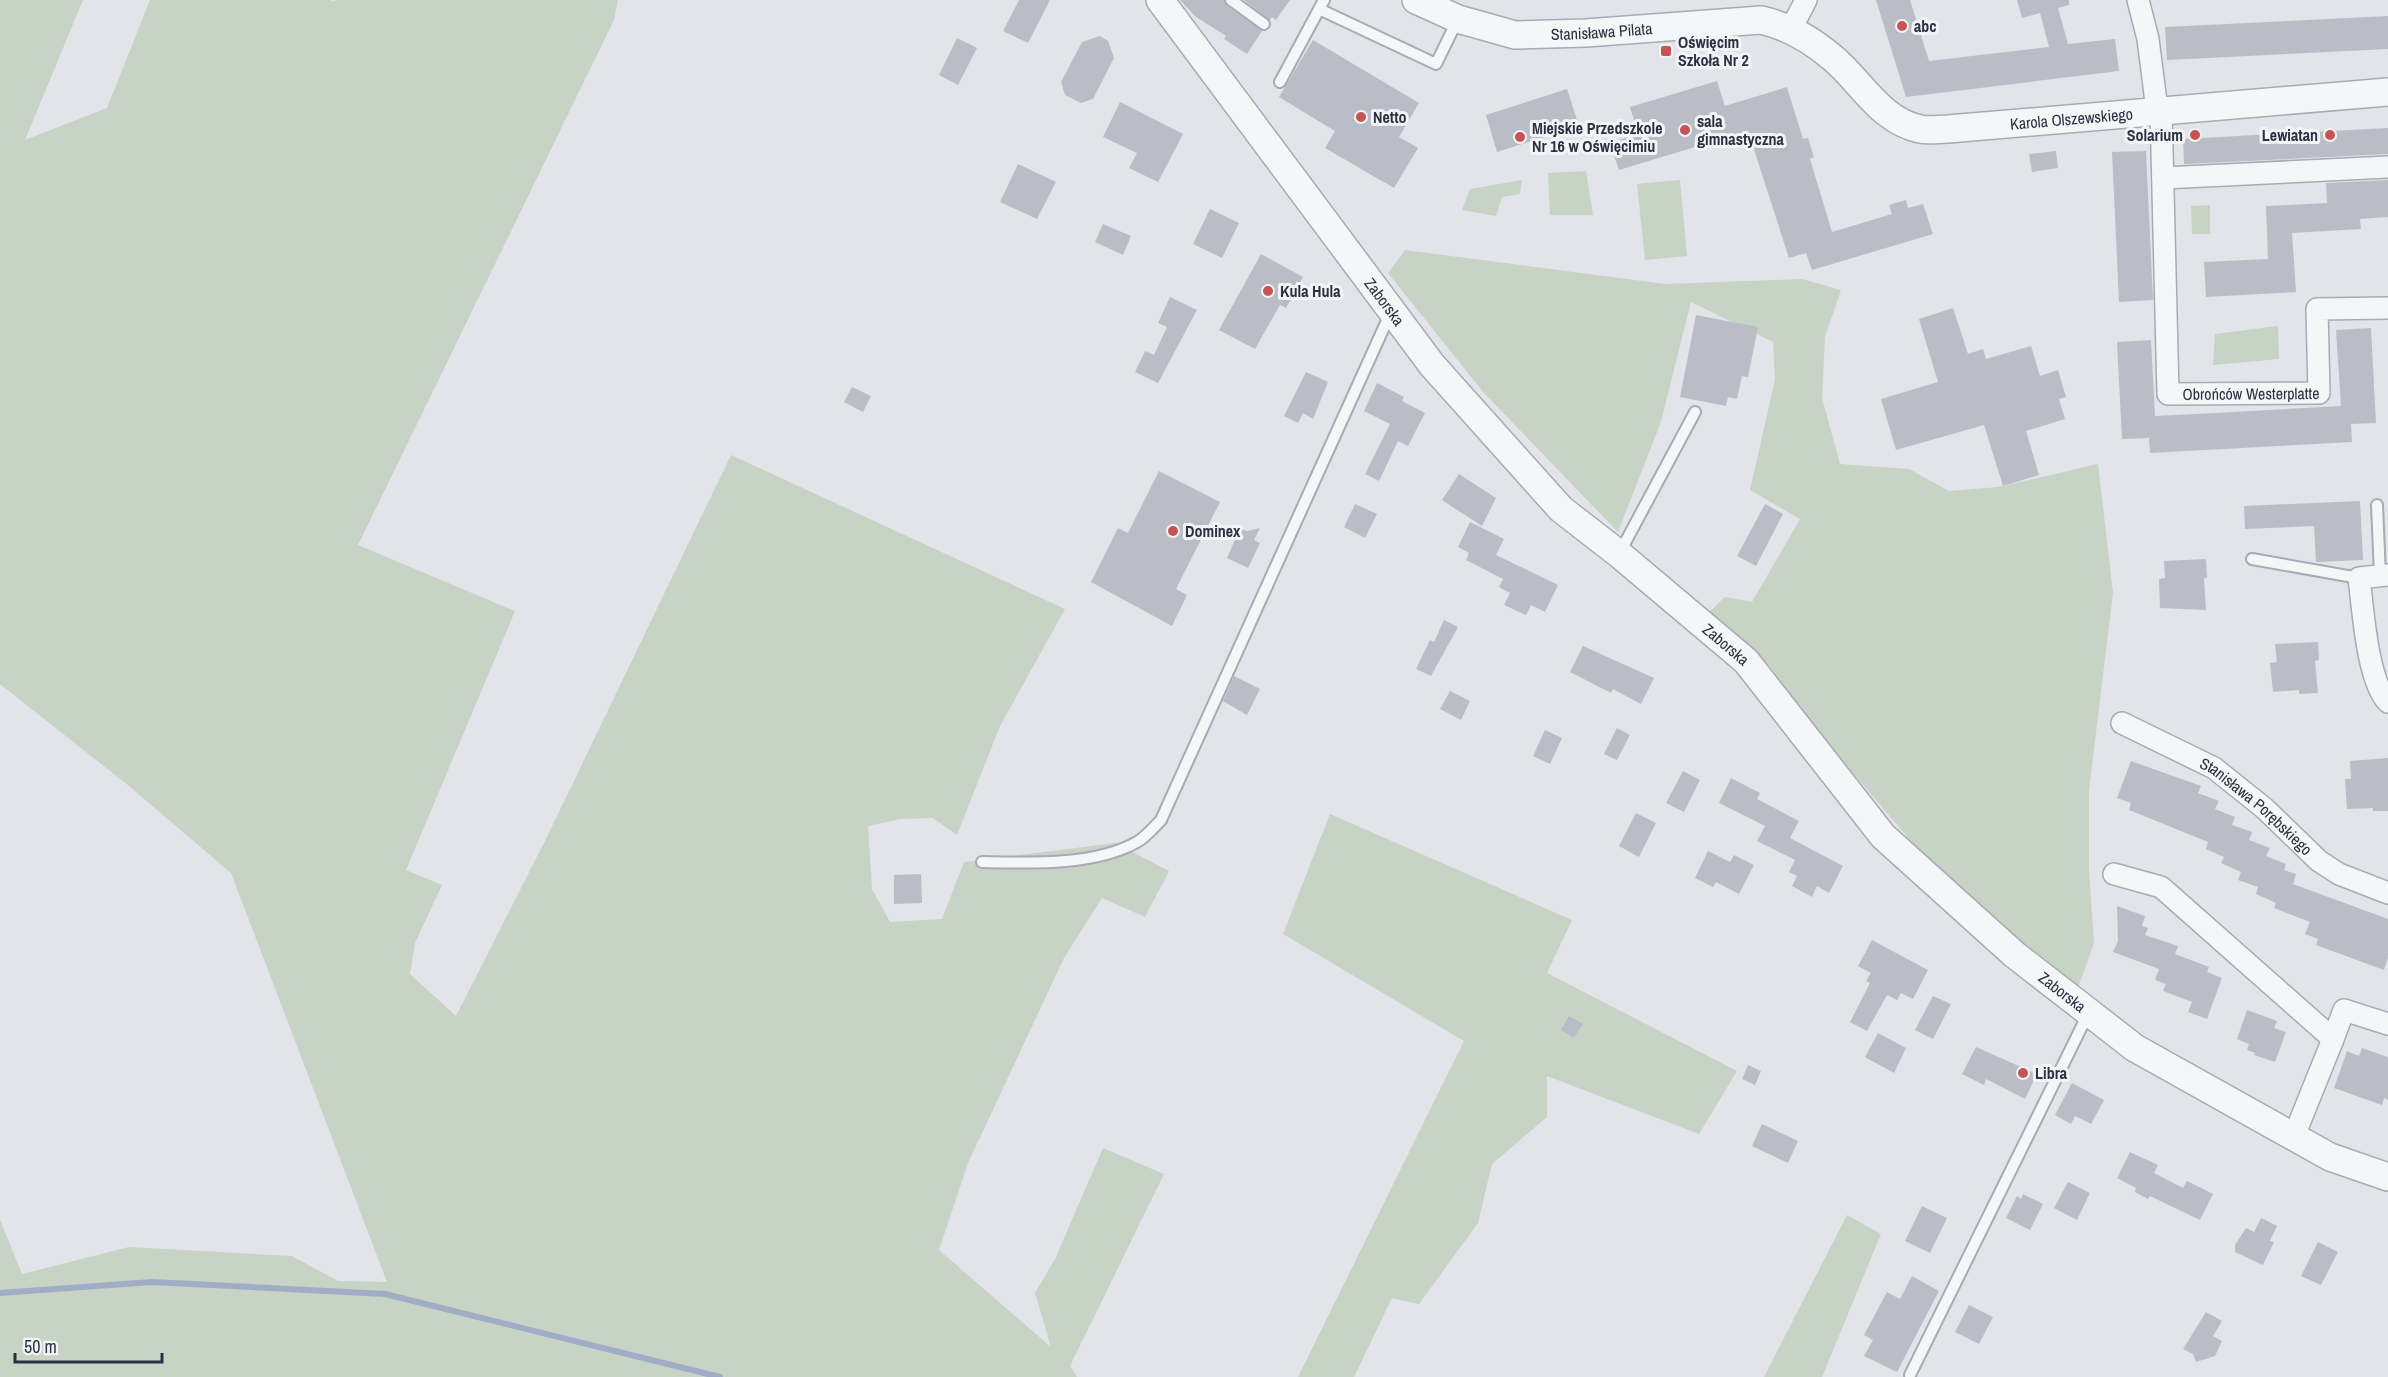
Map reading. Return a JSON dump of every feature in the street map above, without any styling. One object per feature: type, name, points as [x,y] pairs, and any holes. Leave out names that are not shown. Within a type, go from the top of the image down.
[{"type":"street","name":"Zaborska","points":[[1160,0],[1432,365],[1561,509],[1619,554],[1746,661],[1883,836],[2014,955],[2135,1048],[2330,1157],[2388,1177]]},
{"type":"street","name":"Stanisława Pilata","points":[[1416,0],[1458,18],[1515,34],[1586,33],[1761,20],[1791,29]]},
{"type":"street","points":[[1791,29],[1806,0]]},
{"type":"street","name":"Obrońców Westerplatte","points":[[2138,0],[2148,39],[2159,110],[2163,178],[2168,394],[2319,393],[2317,309],[2388,308]]},
{"type":"street","name":"Karola Olszewskiego","points":[[1791,29],[1834,59],[1884,112],[1920,129],[2388,92]]},
{"type":"street","points":[[2163,178],[2388,167]]},
{"type":"street","points":[[2376,576],[2368,649],[2382,696],[2388,702]]},
{"type":"street","name":"Stanisława Porębskiego","points":[[2122,723],[2214,768],[2264,808],[2319,861],[2339,874],[2388,893]]},
{"type":"street","points":[[2114,874],[2161,887],[2333,1039]]},
{"type":"street","points":[[2294,1136],[2344,1010],[2388,1024]]},
{"type":"lane","points":[[1231,0],[1264,24]]},
{"type":"lane","points":[[1280,82],[1321,4],[1436,64],[1458,18]]},
{"type":"lane","points":[[982,862],[1044,863],[1092,858],[1138,842],[1161,820],[1392,311]]},
{"type":"lane","points":[[1619,554],[1695,412]]},
{"type":"lane","points":[[2252,559],[2376,576],[2377,505]]},
{"type":"lane","points":[[1910,1375],[2089,1012]]},
{"type":"green space","points":[[0,0],[83,0],[25,140],[107,108],[150,0],[332,0],[331,2],[337,0],[618,0],[614,20],[358,545],[515,611],[406,870],[442,885],[415,943],[410,974],[456,1016],[545,841],[731,455],[1065,609],[1000,726],[957,835],[933,818],[900,819],[868,826],[872,889],[890,922],[942,919],[964,862],[1115,843],[1169,871],[1145,917],[1102,898],[1064,958],[968,1163],[939,1250],[1051,1347],[1035,1293],[1055,1259],[1103,1148],[1164,1174],[1070,1366],[1077,1377],[0,1377],[0,1220],[22,1274],[129,1247],[292,1256],[338,1281],[387,1282],[231,873],[129,786],[0,684]]},
{"type":"green space","points":[[1586,171],[1593,215],[1550,215],[1548,173]]},
{"type":"green space","points":[[1522,180],[1520,194],[1502,197],[1496,216],[1462,210],[1470,189]]},
{"type":"green space","points":[[1680,180],[1687,256],[1645,260],[1637,184]]},
{"type":"green space","points":[[2210,205],[2210,234],[2192,234],[2191,206]]},
{"type":"green space","points":[[1405,250],[1665,284],[1802,279],[1841,290],[1825,337],[1822,398],[1840,464],[1909,469],[1949,491],[1999,487],[2098,464],[2113,593],[2089,790],[2089,871],[2094,943],[2077,991],[2012,935],[1998,919],[1990,923],[1925,863],[1905,834],[1806,718],[1770,666],[1709,612],[1725,597],[1752,602],[1800,519],[1750,490],[1775,380],[1773,342],[1691,302],[1661,422],[1618,532],[1484,393],[1388,273]]},
{"type":"green space","points":[[2278,326],[2279,359],[2213,365],[2215,334]]},
{"type":"green space","points":[[1330,814],[1572,920],[1547,973],[1737,1071],[1699,1134],[1547,1076],[1547,1117],[1492,1164],[1478,1223],[1419,1304],[1392,1298],[1354,1377],[1298,1377],[1464,1041],[1283,934]]},
{"type":"green space","points":[[1847,1215],[1881,1234],[1822,1377],[1764,1377]]},
{"type":"building","points":[[1019,0],[1050,0],[1028,43],[1003,31]]},
{"type":"building","points":[[1180,0],[1224,0],[1227,6],[1262,31],[1247,54],[1224,39],[1226,36],[1196,17]]},
{"type":"building","points":[[1244,0],[1290,0],[1276,20],[1272,17],[1270,20]]},
{"type":"building","points":[[1876,0],[1910,0],[1929,61],[2049,47],[2040,13],[2022,18],[2017,0],[2069,0],[2069,5],[2058,8],[2068,44],[2115,39],[2119,71],[1906,97]]},
{"type":"building","points":[[2388,16],[2388,49],[2167,60],[2165,27]]},
{"type":"building","points":[[1100,36],[1108,41],[1114,58],[1093,99],[1081,103],[1065,95],[1061,82],[1082,42]]},
{"type":"building","points":[[957,38],[977,48],[958,85],[939,75]]},
{"type":"building","name":"Netto","points":[[1313,40],[1419,103],[1399,137],[1418,148],[1394,188],[1325,148],[1335,131],[1279,97]]},
{"type":"building","points":[[1717,81],[1725,106],[1787,87],[1803,139],[1808,138],[1814,157],[1810,159],[1832,232],[1892,214],[1889,205],[1906,200],[1908,208],[1923,204],[1933,234],[1812,270],[1806,253],[1789,258],[1748,131],[1619,170],[1610,143],[1638,134],[1630,107]]},
{"type":"building","name":"Miejskie Przedszkole Nr 16 w Oświęcimiu","points":[[1567,89],[1579,126],[1497,152],[1486,115]]},
{"type":"building","points":[[1120,102],[1183,134],[1158,182],[1129,168],[1137,153],[1103,137]]},
{"type":"building","points":[[2388,128],[2388,154],[2184,164],[2183,139]]},
{"type":"building","points":[[2056,151],[2058,168],[2032,172],[2029,154]]},
{"type":"building","points":[[2146,151],[2153,300],[2119,302],[2112,152]]},
{"type":"building","points":[[1018,164],[1056,182],[1037,219],[1000,202]]},
{"type":"building","points":[[2388,180],[2388,217],[2360,219],[2361,229],[2292,233],[2296,292],[2206,297],[2204,262],[2268,259],[2266,206],[2327,203],[2326,183]]},
{"type":"building","points":[[1210,209],[1239,223],[1222,258],[1193,244]]},
{"type":"building","points":[[1103,224],[1131,236],[1123,255],[1095,242]]},
{"type":"building","name":"Kula Hula","points":[[1261,254],[1303,277],[1286,308],[1280,305],[1255,349],[1219,330]]},
{"type":"building","points":[[1170,297],[1197,310],[1158,383],[1135,372],[1145,351],[1154,355],[1167,327],[1158,323]]},
{"type":"building","points":[[1953,308],[1968,354],[1983,349],[1986,359],[2031,346],[2040,376],[2058,370],[2066,397],[2059,399],[2065,419],[2026,431],[2039,475],[2003,486],[1984,425],[1896,450],[1881,399],[1938,382],[1919,319]]},
{"type":"building","points":[[1696,315],[1758,327],[1748,377],[1742,376],[1737,399],[1728,397],[1726,406],[1680,397]]},
{"type":"building","points":[[2371,328],[2376,423],[2351,424],[2352,442],[2150,453],[2149,438],[2122,439],[2117,342],[2151,340],[2155,416],[2215,413],[2341,406],[2336,330]]},
{"type":"building","points":[[1306,372],[1328,382],[1313,419],[1303,413],[1298,423],[1284,416]]},
{"type":"building","points":[[1377,383],[1404,397],[1402,401],[1425,413],[1408,446],[1398,441],[1379,481],[1365,474],[1390,424],[1364,411]]},
{"type":"building","points":[[852,387],[871,396],[863,412],[844,402]]},
{"type":"building","points":[[1159,471],[1220,502],[1176,589],[1187,595],[1172,626],[1091,582],[1118,528],[1128,533]]},
{"type":"building","points":[[1459,474],[1496,498],[1482,526],[1442,500]]},
{"type":"building","points":[[2360,501],[2363,560],[2316,562],[2314,526],[2245,529],[2244,506]]},
{"type":"building","points":[[1355,504],[1377,514],[1365,538],[1344,527]]},
{"type":"building","points":[[1765,504],[1783,514],[1756,566],[1737,556]]},
{"type":"building","points":[[1470,522],[1504,539],[1496,555],[1558,585],[1545,612],[1531,605],[1526,615],[1504,605],[1510,593],[1499,587],[1503,579],[1466,560],[1469,553],[1458,547]]},
{"type":"building","points":[[1240,528],[1247,531],[1260,528],[1254,540],[1260,543],[1248,568],[1227,558]]},
{"type":"building","points":[[2206,559],[2207,578],[2204,578],[2206,610],[2160,608],[2159,579],[2165,578],[2164,561]]},
{"type":"building","points":[[1444,620],[1458,627],[1431,676],[1416,669],[1430,640],[1434,642]]},
{"type":"building","points":[[2318,642],[2319,660],[2315,661],[2318,693],[2299,694],[2299,690],[2273,692],[2270,663],[2277,662],[2275,644]]},
{"type":"building","points":[[1583,646],[1654,678],[1641,704],[1613,689],[1611,693],[1570,672]]},
{"type":"building","points":[[1234,676],[1260,689],[1247,715],[1223,701]]},
{"type":"building","points":[[1450,691],[1470,701],[1461,720],[1440,709]]},
{"type":"building","points":[[1617,728],[1630,735],[1617,760],[1604,754]]},
{"type":"building","points":[[1545,730],[1562,738],[1550,764],[1533,756]]},
{"type":"building","points":[[2388,758],[2388,811],[2373,811],[2373,808],[2347,809],[2345,779],[2351,779],[2350,761]]},
{"type":"building","points":[[2131,761],[2201,786],[2198,793],[2219,801],[2215,809],[2235,817],[2232,825],[2252,832],[2249,840],[2270,848],[2266,856],[2286,864],[2284,870],[2296,874],[2293,884],[2388,919],[2388,958],[2384,970],[2316,945],[2318,939],[2305,934],[2310,922],[2274,908],[2276,903],[2256,894],[2258,887],[2238,880],[2241,872],[2221,863],[2224,857],[2206,849],[2208,842],[2129,810],[2131,803],[2117,798]]},
{"type":"building","points":[[1683,771],[1700,780],[1684,812],[1666,803]]},
{"type":"building","points":[[1731,778],[1760,793],[1757,799],[1799,821],[1790,838],[1843,866],[1829,893],[1817,886],[1812,897],[1792,886],[1797,876],[1789,872],[1795,860],[1757,841],[1765,826],[1719,803]]},
{"type":"building","points":[[1636,813],[1656,823],[1639,857],[1619,846]]},
{"type":"building","points":[[1708,851],[1730,862],[1734,855],[1754,865],[1739,894],[1716,882],[1713,887],[1695,878]]},
{"type":"building","points":[[921,874],[922,903],[894,904],[894,875]]},
{"type":"building","points":[[2117,906],[2145,916],[2142,926],[2148,928],[2145,935],[2178,946],[2175,954],[2209,967],[2207,972],[2222,978],[2207,1019],[2188,1012],[2192,1002],[2163,991],[2166,984],[2155,980],[2159,969],[2113,952],[2118,941]]},
{"type":"building","points":[[1872,940],[1928,970],[1913,999],[1901,993],[1897,1000],[1887,995],[1867,1031],[1850,1022],[1870,983],[1866,981],[1871,973],[1858,966]]},
{"type":"building","points":[[1933,996],[1951,1004],[1933,1039],[1915,1030]]},
{"type":"building","points":[[2247,1010],[2277,1021],[2274,1028],[2286,1032],[2275,1062],[2254,1055],[2255,1053],[2247,1050],[2249,1044],[2237,1039]]},
{"type":"building","points":[[1569,1016],[1583,1024],[1574,1038],[1561,1030]]},
{"type":"building","points":[[1878,1033],[1906,1048],[1894,1073],[1865,1057]]},
{"type":"building","points":[[1976,1047],[2037,1074],[2025,1099],[1986,1079],[1984,1085],[1962,1074]]},
{"type":"building","points":[[2362,1048],[2388,1057],[2388,1100],[2384,1098],[2382,1105],[2334,1088],[2347,1051],[2359,1056]]},
{"type":"building","points":[[1748,1065],[1761,1071],[1755,1085],[1742,1079]]},
{"type":"building","points":[[2072,1083],[2104,1100],[2091,1124],[2075,1116],[2071,1124],[2055,1115]]},
{"type":"building","points":[[1762,1124],[1798,1141],[1788,1163],[1752,1146]]},
{"type":"building","points":[[2130,1152],[2158,1165],[2154,1173],[2183,1188],[2187,1181],[2213,1194],[2200,1220],[2150,1196],[2148,1199],[2135,1192],[2136,1188],[2117,1178]]},
{"type":"building","points":[[2068,1182],[2090,1193],[2077,1220],[2054,1208]]},
{"type":"building","points":[[2023,1194],[2043,1204],[2030,1230],[2006,1218],[2017,1196],[2021,1199]]},
{"type":"building","points":[[1922,1206],[1947,1218],[1930,1253],[1905,1241]]},
{"type":"building","points":[[2261,1218],[2277,1226],[2270,1241],[2274,1242],[2263,1265],[2235,1252],[2235,1245],[2246,1228],[2254,1232]]},
{"type":"building","points":[[2318,1242],[2338,1252],[2321,1285],[2301,1276]]},
{"type":"building","points":[[1912,1276],[1939,1291],[1897,1372],[1864,1356],[1873,1340],[1864,1335],[1887,1292],[1900,1299]]},
{"type":"building","points":[[1969,1305],[1993,1317],[1979,1344],[1955,1332]]},
{"type":"building","points":[[2206,1312],[2222,1321],[2213,1336],[2222,1341],[2215,1356],[2196,1362],[2193,1354],[2183,1349]]},
{"type":"waterway","points":[[0,1293],[152,1282],[385,1294],[720,1377]]},
{"type":"place","name":"abc","points":[[1902,26]]},
{"type":"place","name":"Oświęcim Szkoła Nr 2","points":[[1666,51]]},
{"type":"place","name":"Netto","points":[[1361,117]]},
{"type":"place","name":"sala gimnastyczna","points":[[1685,130]]},
{"type":"place","name":"Solarium","points":[[2195,135]]},
{"type":"place","name":"Lewiatan","points":[[2330,135]]},
{"type":"place","name":"Miejskie Przedszkole Nr 16 w Oświęcimiu","points":[[1520,137]]},
{"type":"place","name":"Kula Hula","points":[[1268,291]]},
{"type":"place","name":"Dominex","points":[[1173,531]]},
{"type":"place","name":"Libra","points":[[2023,1073]]}]
